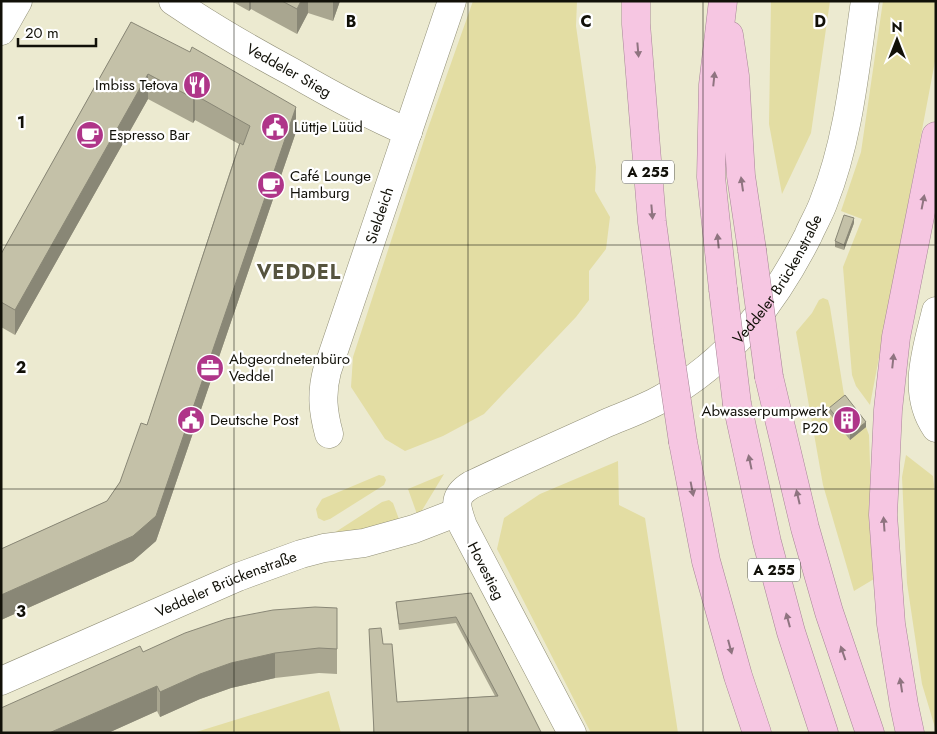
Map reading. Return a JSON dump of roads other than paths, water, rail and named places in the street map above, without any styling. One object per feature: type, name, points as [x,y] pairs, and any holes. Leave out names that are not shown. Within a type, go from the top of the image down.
[{"type":"highway","name":"A 255","points":[[636,1],[636,24],[652,222],[683,442],[706,561],[738,676],[757,733]]},
{"type":"highway","name":"A 255","points":[[723,1],[713,85],[711,177],[738,404],[767,542],[792,632],[824,733]]},
{"type":"highway","points":[[723,1],[735,76],[741,176],[769,377],[805,528],[826,603],[870,733]]},
{"type":"highway","points":[[910,733],[891,624],[883,515],[886,439],[896,337],[936,136]]},
{"type":"street","points":[[1,31],[18,1]]},
{"type":"street","name":"Veddeler Stieg","points":[[173,1],[214,29],[323,90],[382,121],[408,132]]},
{"type":"street","name":"Sieldeich","points":[[329,434],[323,410],[323,384],[452,1]]},
{"type":"street","name":"Veddeler Brückenstraße","points":[[1,681],[238,577],[302,554],[324,548],[364,543],[414,529],[458,512],[458,498],[465,488],[547,449],[661,400],[718,360],[747,330],[776,294],[824,202],[838,157],[851,97],[865,1]]},
{"type":"street","points":[[936,311],[922,373],[922,392],[926,410],[936,428]]},
{"type":"street","name":"Hovestieg","points":[[458,512],[475,551],[572,733]]},
{"type":"place","name":"Imbiss Tetova","points":[[197,85]]},
{"type":"place","name":"Lüttje Lüüd","points":[[275,127]]},
{"type":"place","name":"Espresso Bar","points":[[90,135]]},
{"type":"place","name":"Café Lounge Hamburg","points":[[271,185]]},
{"type":"place","name":"Abgeordnetenbüro Veddel","points":[[210,368]]},
{"type":"place","name":"Deutsche Post","points":[[191,420]]},
{"type":"place","name":"Abwasserpumpwerk P20","points":[[847,420]]},
{"type":"district","name":"VEDDEL","points":[[299,272]]}]
